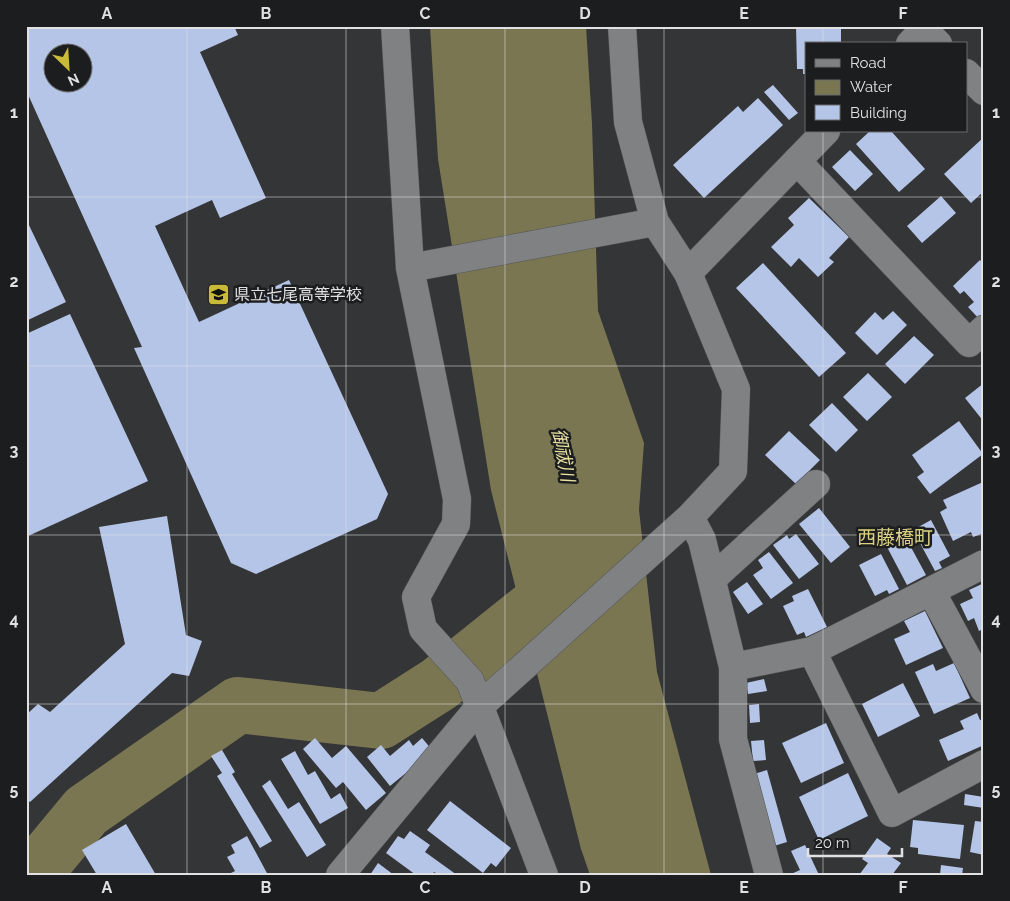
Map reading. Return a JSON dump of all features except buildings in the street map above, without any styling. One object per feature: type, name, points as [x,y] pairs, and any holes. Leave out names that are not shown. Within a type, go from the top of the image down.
[{"type":"street","points":[[395,26],[410,268],[457,499],[456,524],[416,597],[423,630],[433,639],[476,693],[544,875]]},
{"type":"street","points":[[340,875],[476,693],[690,517],[733,471],[736,389],[688,274],[655,222],[628,122],[622,26]]},
{"type":"street","points":[[968,75],[984,91]]},
{"type":"street","points":[[688,274],[825,132]]},
{"type":"street","points":[[797,161],[969,343],[984,329]]},
{"type":"street","points":[[410,268],[655,222]]},
{"type":"street","points":[[712,579],[816,484]]},
{"type":"street","points":[[690,517],[702,540],[733,667],[733,739],[769,875]]},
{"type":"street","points":[[733,667],[812,651],[984,564]]},
{"type":"street","points":[[931,590],[984,689]]},
{"type":"street","points":[[812,651],[892,813],[984,764]]},
{"type":"water","name":"御祓川","points":[[430,26],[586,26],[592,124],[598,311],[644,443],[639,510],[657,672],[711,875],[590,875],[581,849],[491,490],[438,159]]},
{"type":"waterway","points":[[33,875],[86,811],[238,705],[381,721],[439,684],[584,568]]},
{"type":"place","name":"県立七尾高等学校","points":[[218,294]]},
{"type":"district","name":"西藤橋町","points":[[895,537]]}]
